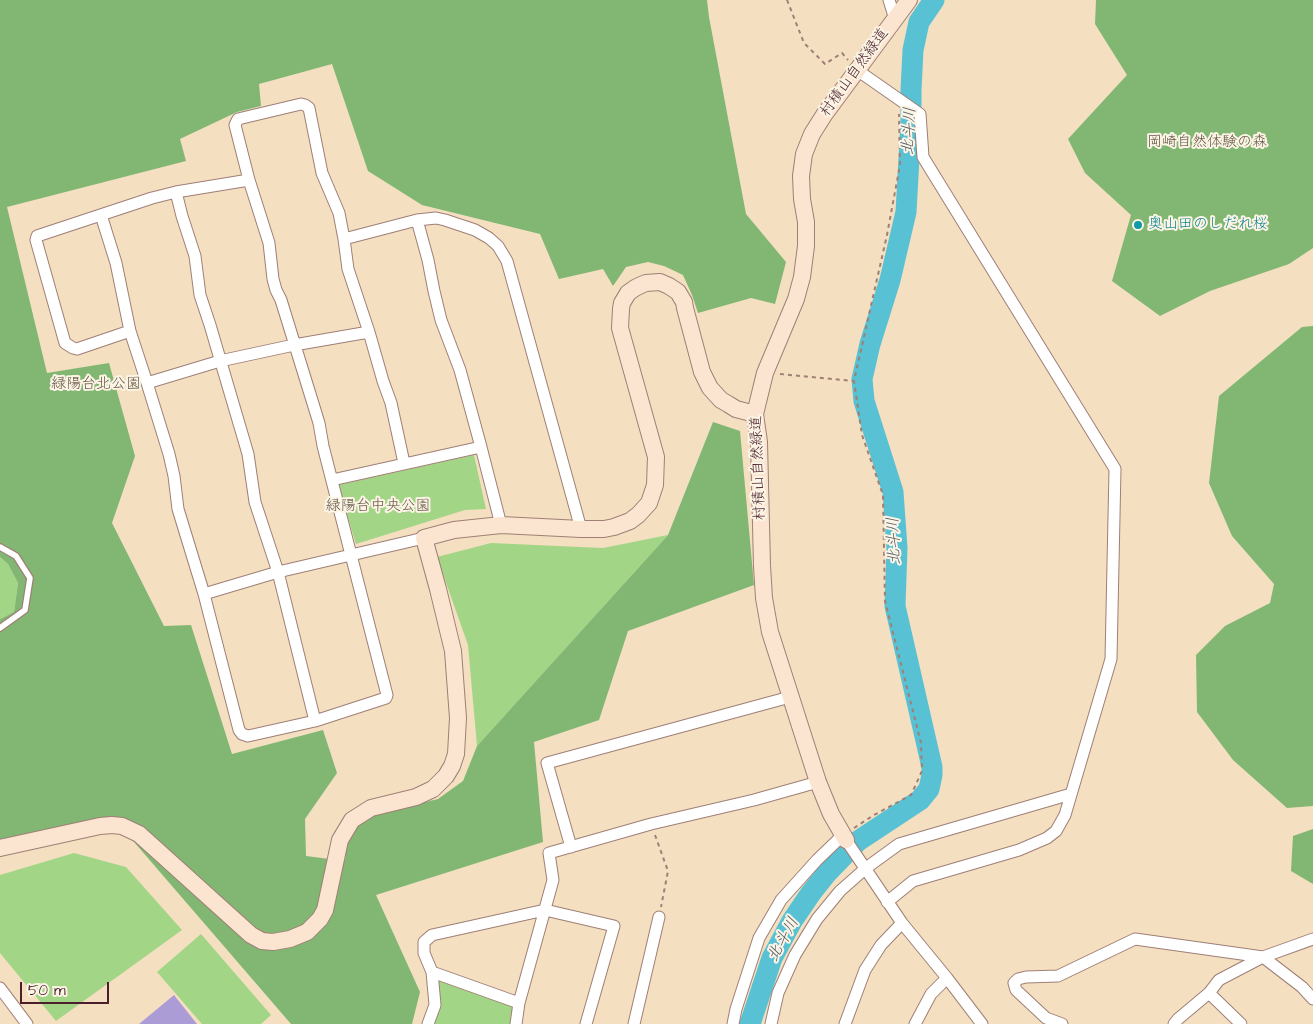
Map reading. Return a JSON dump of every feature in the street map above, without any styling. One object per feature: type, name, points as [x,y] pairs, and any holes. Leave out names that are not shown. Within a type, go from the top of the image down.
[{"type":"street","name":"村積山自然緑道","points":[[844,838],[831,814],[818,782],[770,632],[764,598],[759,442],[755,414],[765,373],[796,299],[802,277],[806,246],[806,222],[801,184],[804,154],[812,134],[824,115],[895,19],[889,0]]},
{"type":"street","points":[[895,19],[909,0]]},
{"type":"street","points":[[857,70],[920,114],[923,157],[1115,469],[1111,659],[1061,823],[1056,832],[1019,850],[913,881],[887,902]]},
{"type":"street","points":[[101,215],[116,263],[130,331],[169,454],[178,509],[204,594],[242,734],[248,736],[315,721],[386,698],[387,694],[322,446],[319,423],[273,279],[269,244],[234,125],[240,118],[301,104],[309,108],[322,173],[339,213],[348,269],[391,403],[404,463]]},
{"type":"street","points":[[130,331],[77,348],[73,348],[65,343],[36,240],[37,236],[152,198],[176,192],[249,180]]},
{"type":"street","points":[[176,192],[195,256],[200,295],[248,454],[255,502],[278,572],[315,721]]},
{"type":"street","points":[[344,239],[417,220],[436,218],[475,230],[490,238],[498,246],[507,261],[581,529]]},
{"type":"street","points":[[417,220],[441,320],[460,370],[501,525]]},
{"type":"street","points":[[204,594],[278,572],[454,530],[501,525],[604,529],[614,527],[638,515],[649,503],[655,485],[656,464],[654,450],[620,328],[619,318],[622,303],[628,293],[646,283],[660,282],[678,292],[684,302],[702,372],[710,388],[721,400],[736,409],[755,414]]},
{"type":"street","points":[[147,383],[220,361],[294,345],[369,332]]},
{"type":"street","points":[[332,480],[404,463],[481,448]]},
{"type":"street","points":[[0,848],[100,826],[122,826],[139,834],[251,935],[262,941],[273,942],[290,939],[307,932],[320,919],[324,910],[340,840],[352,820],[371,808],[416,797],[433,789],[446,776],[456,754],[458,718],[454,651],[424,538]]},
{"type":"street","points":[[571,847],[547,763],[790,697]]},
{"type":"street","points":[[516,1024],[519,1003],[553,880],[549,853],[651,824],[754,800],[818,782]]},
{"type":"street","points":[[771,1024],[778,994],[795,955],[817,919],[864,864],[899,844],[1071,794]]},
{"type":"street","points":[[733,1024],[759,938],[781,900],[817,860],[844,838],[864,864],[902,923],[982,1024]]},
{"type":"street","points":[[428,1024],[435,1005],[432,972],[424,953],[424,942],[432,935],[545,910],[614,926],[586,1024]]},
{"type":"street","points":[[634,1024],[659,917]]},
{"type":"street","points":[[845,1024],[865,970],[881,944],[902,923]]},
{"type":"street","points":[[1062,1024],[1046,1018],[1016,990],[1014,983],[1018,979],[1026,977],[1058,976],[1134,939],[1263,957],[1302,986],[1313,999]]},
{"type":"street","points":[[1174,1024],[1209,993],[1219,980],[1263,957],[1313,939]]},
{"type":"street","points":[[432,972],[519,1003]]},
{"type":"street","points":[[915,1024],[931,994],[947,978]]},
{"type":"street","points":[[0,988],[27,1024]]},
{"type":"street","points":[[1209,993],[1241,1024]]},
{"type":"lane","points":[[0,547],[16,556],[30,578],[25,610],[0,628]]},
{"type":"path","points":[[787,0],[804,43],[825,64],[842,53],[857,70]]},
{"type":"path","points":[[844,838],[874,815],[911,795],[922,772],[921,743],[885,601],[883,495],[862,435],[854,381],[887,235],[900,165],[899,99]]},
{"type":"path","points":[[765,373],[854,381]]},
{"type":"path","points":[[651,824],[668,871],[659,917]]},
{"type":"green space","name":"緑陽台北公園","points":[[0,0],[707,0],[746,214],[786,262],[775,304],[751,298],[698,313],[683,275],[664,266],[648,262],[626,267],[613,286],[603,269],[559,279],[540,234],[422,205],[368,171],[332,64],[259,84],[261,106],[237,112],[180,139],[186,161],[7,207],[47,373],[109,363],[135,456],[112,523],[164,626],[191,625],[232,754],[323,730],[337,773],[305,819],[306,856],[345,861],[346,845],[358,826],[379,813],[438,799],[463,781],[477,746],[668,535],[713,422],[740,431],[754,585],[628,631],[599,720],[534,742],[543,842],[376,895],[420,992],[412,1024],[291,1024],[122,828],[0,851],[0,619],[14,612],[18,583],[8,564],[0,557]]},
{"type":"green space","name":"岡崎自然体験の森","points":[[1096,0],[1313,0],[1313,248],[1289,264],[1210,291],[1160,316],[1112,281],[1131,215],[1085,173],[1068,139],[1127,75],[1095,24]]},
{"type":"green space","points":[[1313,326],[1313,806],[1287,808],[1233,760],[1197,712],[1196,655],[1225,626],[1270,603],[1274,584],[1232,536],[1209,483],[1219,396],[1302,327]]},
{"type":"green space","name":"緑陽台中央公園","points":[[474,455],[486,509],[465,510],[356,544],[338,485]]},
{"type":"green space","points":[[668,535],[477,746],[468,645],[437,557],[491,543],[603,548]]},
{"type":"green space","points":[[0,557],[8,564],[18,583],[14,612],[0,619]]},
{"type":"green space","points":[[1313,829],[1313,884],[1291,871],[1293,836]]},
{"type":"green space","points":[[74,853],[126,867],[182,930],[56,1021],[0,953],[0,875]]},
{"type":"green space","points":[[201,934],[271,1015],[261,1024],[202,1024],[157,972]]},
{"type":"green space","points":[[437,978],[514,1006],[511,1024],[433,1024]]},
{"type":"building","points":[[174,995],[197,1024],[139,1024]]},
{"type":"waterway","name":"北斗川","points":[[750,1024],[772,958],[792,921],[811,893],[827,873],[858,841],[920,800],[929,789],[932,775],[932,767],[895,606],[897,548],[893,492],[864,401],[862,379],[870,344],[890,280],[906,212],[913,50],[919,22],[934,0]]},
{"type":"place","name":"奥山田のしだれ桜","points":[[1138,225]]}]
